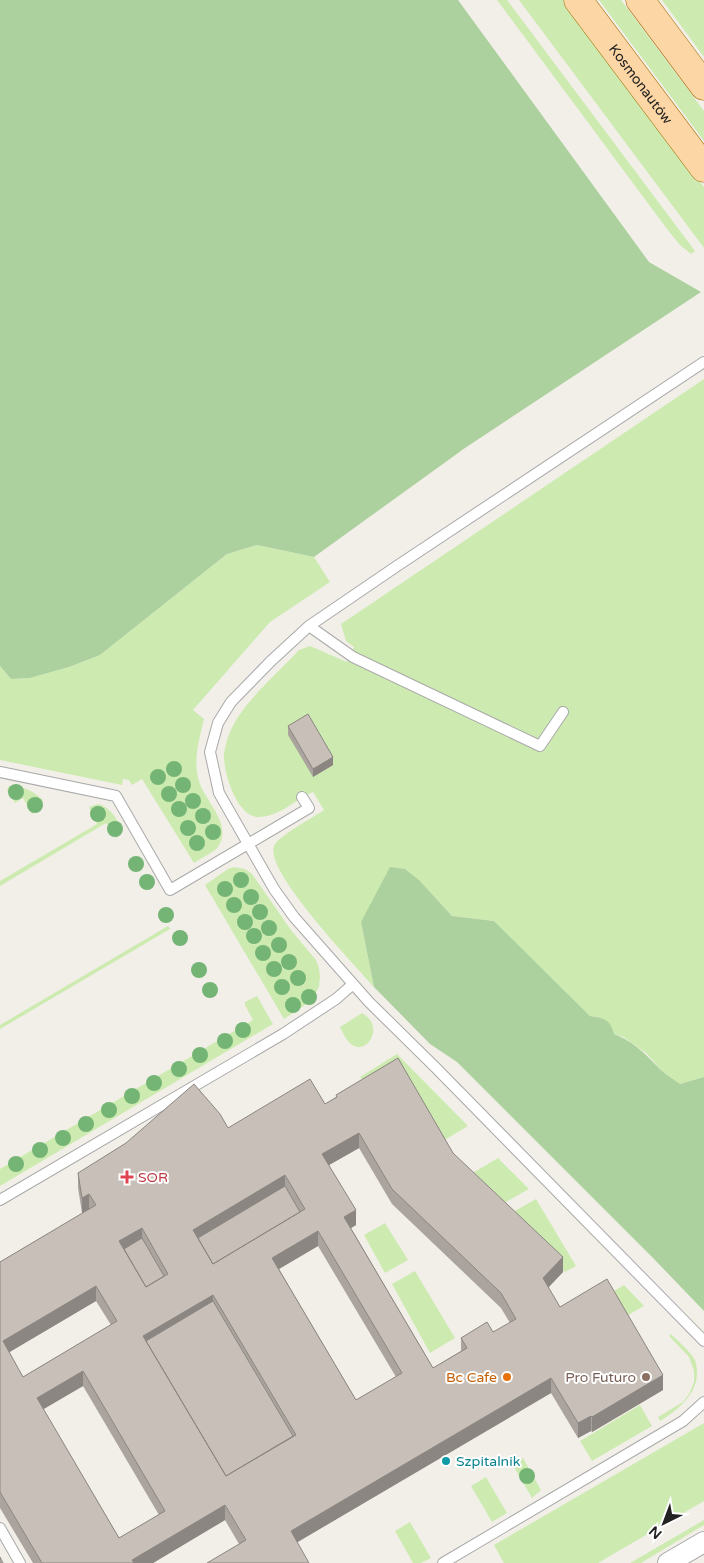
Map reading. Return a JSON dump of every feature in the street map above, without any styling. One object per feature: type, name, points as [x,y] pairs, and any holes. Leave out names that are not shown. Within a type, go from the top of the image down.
[{"type":"main road","name":"Kosmonautów","points":[[578,0],[704,168]]},
{"type":"main road","points":[[640,0],[704,86]]},
{"type":"street","points":[[668,1563],[704,1542]]},
{"type":"lane","points":[[704,362],[309,626],[231,702],[218,722],[210,752],[219,793],[283,903],[352,985],[704,1341]]},
{"type":"lane","points":[[309,626],[353,657],[540,746],[564,712]]},
{"type":"lane","points":[[0,772],[116,796],[170,890],[309,808],[302,797]]},
{"type":"lane","points":[[0,1200],[283,1034],[336,1000],[352,985]]},
{"type":"lane","points":[[443,1563],[683,1421],[704,1402]]},
{"type":"lane","points":[[0,1528],[20,1563]]},
{"type":"green space","points":[[0,0],[458,0],[649,262],[701,292],[465,448],[314,557],[257,545],[227,554],[100,655],[69,667],[30,678],[11,679],[0,666]]},
{"type":"green space","points":[[497,0],[507,0],[695,251],[691,254],[680,245],[667,229]]},
{"type":"green space","points":[[519,0],[563,0],[704,187],[704,248]]},
{"type":"green space","points":[[599,0],[621,0],[704,111],[704,141]]},
{"type":"green space","points":[[662,0],[704,0],[704,57]]},
{"type":"green space","points":[[704,379],[704,1077],[680,1084],[662,1071],[646,1053],[623,1037],[614,1034],[602,1018],[590,1016],[494,921],[452,916],[420,881],[361,922],[374,987],[296,896],[275,858],[274,846],[282,837],[324,810],[313,792],[273,814],[258,817],[250,815],[238,802],[233,792],[226,771],[224,754],[229,734],[243,710],[299,650],[310,646],[347,662],[354,647],[346,641],[341,624]]},
{"type":"green space","points":[[257,545],[314,557],[330,582],[270,622],[193,710],[204,719],[196,760],[198,776],[203,791],[221,824],[221,840],[215,850],[194,863],[142,779],[132,785],[129,780],[123,779],[122,785],[0,760],[0,666],[11,679],[30,678],[69,667],[100,655],[227,554]]},
{"type":"green space","points":[[9,786],[27,789],[35,794],[43,800],[41,807],[32,814],[23,798],[15,803],[7,790]]},
{"type":"green space","points":[[98,804],[107,808],[117,820],[120,835],[116,838],[106,823],[0,886],[0,881],[97,824],[89,807]]},
{"type":"green space","points":[[234,867],[245,869],[252,874],[291,930],[316,960],[319,968],[319,987],[311,1001],[284,1019],[205,885]]},
{"type":"green space","points":[[390,867],[405,869],[420,881],[452,916],[494,921],[590,1016],[606,1020],[611,1025],[614,1034],[634,1045],[663,1072],[680,1084],[704,1077],[704,1311],[457,1062],[430,1044],[374,987],[361,922]]},
{"type":"green space","points":[[168,926],[170,929],[0,1029],[0,1025]]},
{"type":"green space","points":[[257,996],[273,1024],[0,1186],[0,1169],[253,1020],[245,1002]]},
{"type":"green space","points":[[362,1013],[369,1018],[373,1031],[369,1042],[359,1047],[349,1043],[340,1027]]},
{"type":"green space","points":[[397,1054],[468,1126],[441,1142],[371,1088],[360,1077]]},
{"type":"green space","points":[[498,1158],[529,1189],[497,1207],[466,1177]]},
{"type":"green space","points":[[536,1199],[576,1266],[565,1272],[506,1216]]},
{"type":"green space","points":[[385,1223],[408,1260],[385,1273],[364,1235]]},
{"type":"green space","points":[[415,1271],[455,1338],[430,1353],[392,1284]]},
{"type":"green space","points":[[624,1285],[644,1306],[623,1318],[609,1294]]},
{"type":"green space","points":[[671,1334],[687,1349],[695,1360],[696,1380],[693,1389],[683,1404],[660,1421],[658,1417],[683,1402],[694,1382],[694,1371],[689,1357],[669,1336]]},
{"type":"green space","points":[[640,1405],[652,1426],[592,1461],[580,1441]]},
{"type":"green space","points":[[704,1423],[704,1501],[598,1563],[504,1563],[494,1545]]},
{"type":"green space","points":[[523,1458],[541,1490],[532,1498],[511,1462]]},
{"type":"green space","points":[[486,1477],[507,1513],[492,1522],[471,1486]]},
{"type":"green space","points":[[704,1520],[704,1525],[641,1563],[630,1563]]},
{"type":"green space","points":[[410,1522],[431,1558],[421,1563],[413,1563],[395,1531]]},
{"type":"building","points":[[308,714],[333,757],[313,769],[288,726]]},
{"type":"building","points":[[398,1058],[453,1153],[563,1257],[543,1278],[560,1307],[607,1279],[663,1375],[592,1417],[578,1423],[551,1378],[291,1531],[309,1563],[207,1563],[246,1540],[225,1505],[132,1560],[134,1563],[42,1563],[0,1492],[0,1262],[96,1205],[89,1194],[82,1198],[78,1173],[126,1143],[194,1084],[220,1114],[228,1128],[310,1079],[325,1104],[337,1097],[336,1095]],"holes":[[[359,1133],[392,1189],[501,1293],[516,1319],[493,1332],[487,1322],[461,1338],[467,1348],[433,1368],[344,1217],[356,1210],[322,1154]],[[285,1175],[305,1209],[213,1264],[193,1230]],[[142,1228],[168,1274],[146,1287],[119,1241]],[[318,1231],[402,1373],[356,1400],[272,1258]],[[96,1286],[117,1321],[23,1377],[3,1341]],[[213,1295],[296,1435],[226,1476],[143,1336]],[[83,1371],[165,1511],[119,1538],[37,1398]]]},
{"type":"building","points":[[285,1186],[300,1212],[213,1264],[198,1238]]},
{"type":"building","points":[[142,1238],[164,1276],[146,1287],[124,1249]]},
{"type":"building","points":[[213,1301],[293,1436],[226,1476],[146,1341]]},
{"type":"place","name":"SOR","points":[[127,1177]]},
{"type":"place","name":"Bc Cafe","points":[[507,1377]]},
{"type":"place","name":"Pro Futuro","points":[[646,1377]]},
{"type":"place","name":"Szpitalnik","points":[[446,1461]]}]
